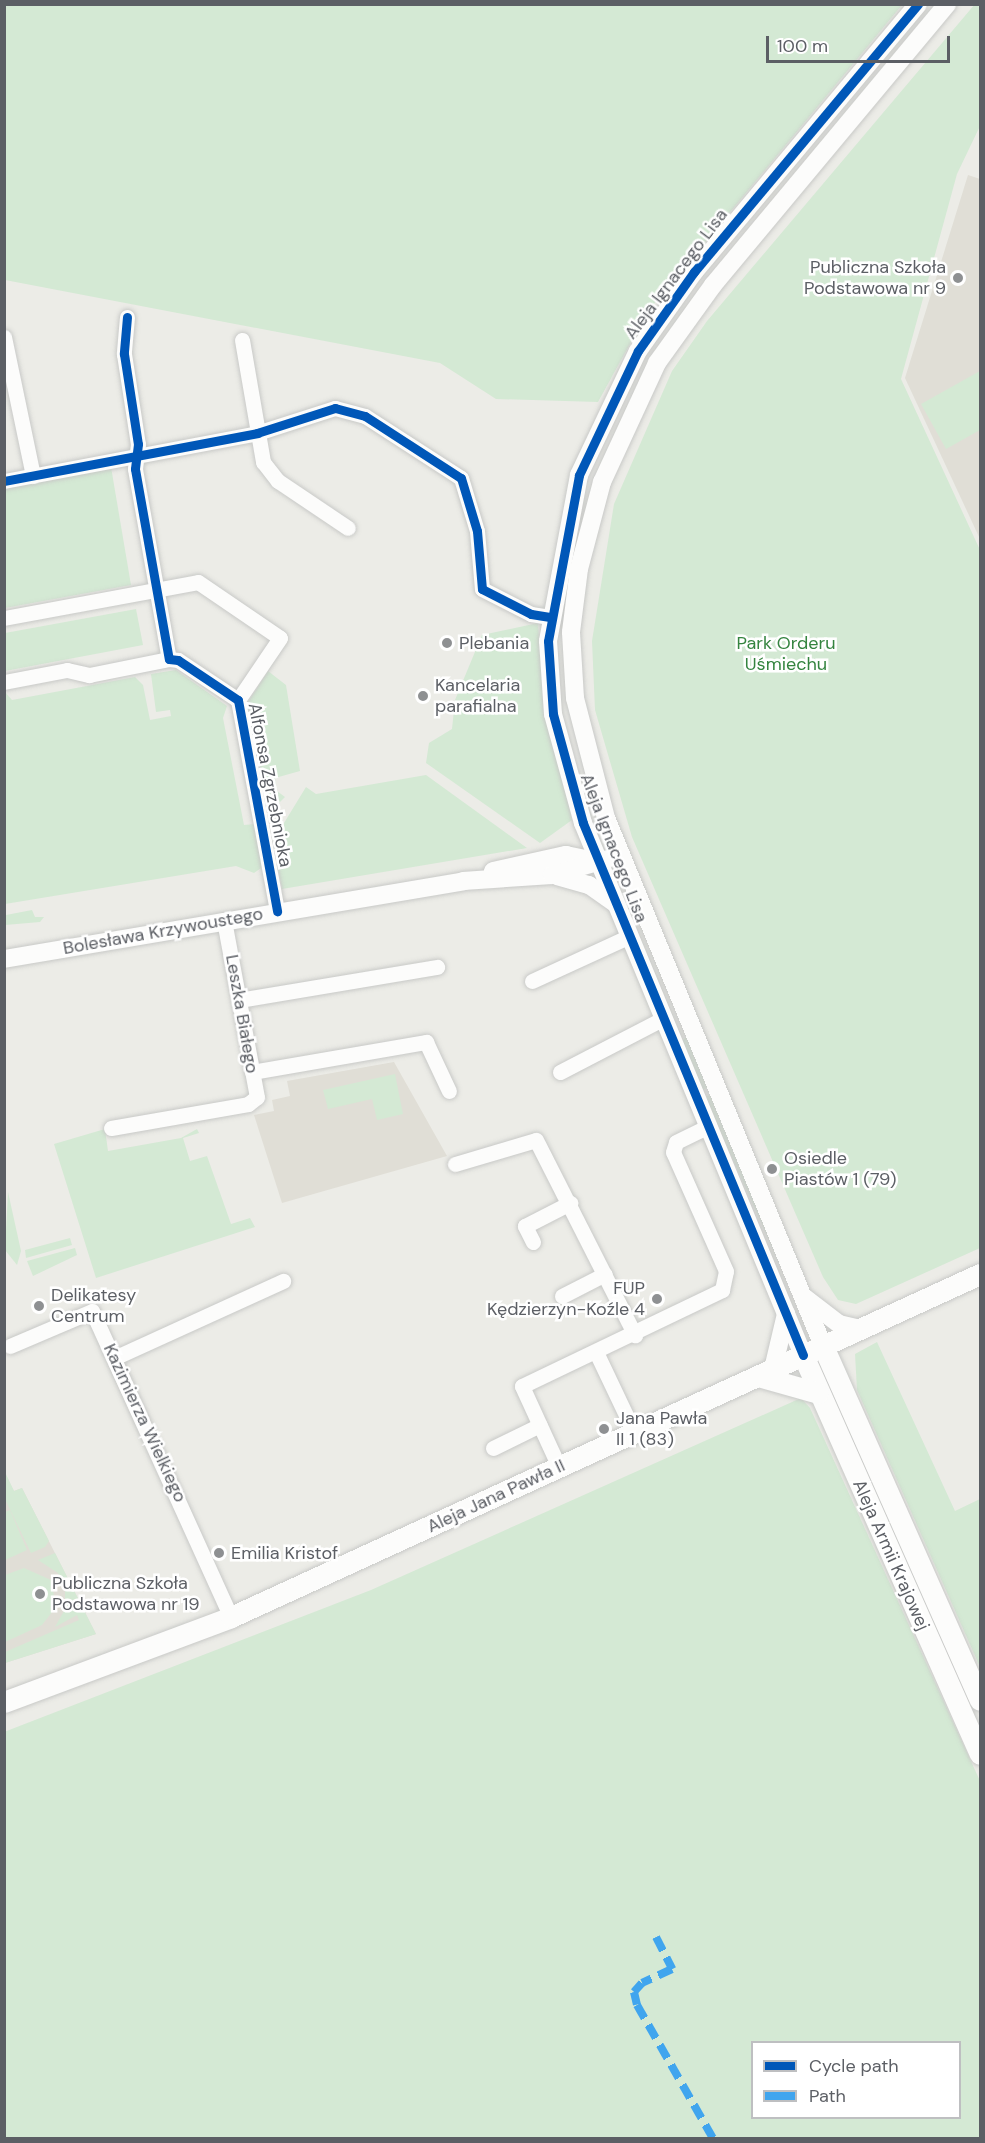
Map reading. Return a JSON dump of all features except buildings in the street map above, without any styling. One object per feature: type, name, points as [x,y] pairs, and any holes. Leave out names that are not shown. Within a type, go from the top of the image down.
[{"type":"main road","name":"Aleja Jana Pawła II","points":[[4,1702],[231,1617],[981,1274]]},
{"type":"main road","points":[[837,1381],[843,1355],[860,1329]]},
{"type":"main road","name":"Aleja Armii Krajowej","points":[[823,1346],[981,1700]]},
{"type":"main road","name":"Aleja Armii Krajowej","points":[[803,1355],[818,1394],[981,1754]]},
{"type":"main road","points":[[766,1372],[818,1394]]},
{"type":"street","name":"Aleja Ignacego Lisa","points":[[803,1355],[786,1309],[583,823],[553,714],[550,617],[579,475],[638,351],[694,272],[918,4]]},
{"type":"street","name":"Aleja Ignacego Lisa","points":[[823,1346],[620,854],[581,731],[571,632],[579,569],[602,482],[637,402],[683,324],[947,4]]},
{"type":"street","points":[[4,682],[67,670],[90,675],[169,659],[136,457],[124,354],[127,317]]},
{"type":"street","points":[[4,337],[33,476]]},
{"type":"street","points":[[242,340],[263,462],[278,481],[348,528]]},
{"type":"street","points":[[4,481],[257,433],[335,408],[365,416],[461,478],[477,531],[482,589],[531,614],[550,617]]},
{"type":"street","points":[[4,618],[198,582],[280,638],[238,700]]},
{"type":"street","name":"Alfonsa Zgrzebnioka","points":[[169,659],[178,660],[238,700],[277,911]]},
{"type":"street","points":[[566,855],[583,823]]},
{"type":"street","name":"Aleja Ignacego Lisa","points":[[599,862],[620,854]]},
{"type":"street","name":"Bolesława Krzywoustego","points":[[4,959],[463,881],[566,855],[599,862]]},
{"type":"street","name":"Bolesława Krzywoustego","points":[[463,881],[552,875],[599,862]]},
{"type":"street","name":"Bolesława Krzywoustego","points":[[552,875],[589,885],[616,903]]},
{"type":"street","name":"Leszka Białego","points":[[111,1128],[248,1104],[257,1097],[224,920]]},
{"type":"street","points":[[532,981],[630,936]]},
{"type":"street","points":[[239,1000],[437,967]]},
{"type":"street","points":[[560,1072],[664,1018]]},
{"type":"street","points":[[252,1072],[426,1042],[449,1091]]},
{"type":"street","points":[[559,1467],[522,1386],[717,1296],[726,1279],[672,1152],[676,1142],[709,1126]]},
{"type":"street","points":[[455,1164],[536,1140],[635,1335]]},
{"type":"street","points":[[533,1242],[525,1226],[570,1203]]},
{"type":"street","points":[[562,1296],[605,1274]]},
{"type":"street","points":[[114,1358],[284,1281]]},
{"type":"street","points":[[804,1296],[839,1324],[860,1329]]},
{"type":"street","points":[[766,1372],[786,1309]]},
{"type":"street","name":"Kazimierza Wielkiego","points":[[10,1346],[92,1311],[231,1617]]},
{"type":"street","points":[[596,1352],[634,1432]]},
{"type":"street","points":[[493,1448],[540,1425]]},
{"type":"shaded area","name":"Publiczna Szkoła Podstawowa nr 9","points":[[968,175],[980,179],[980,539],[905,378]]},
{"type":"shaded area","points":[[394,1062],[447,1156],[282,1203],[254,1115],[274,1111],[272,1100],[290,1096],[287,1081]]},
{"type":"shaded area","name":"Publiczna Szkoła Podstawowa nr 19","points":[[4,1472],[14,1491],[22,1488],[96,1634],[5,1663]]},
{"type":"green space","name":"Park Orderu Uśmiechu","points":[[975,4],[980,5],[980,126],[957,174],[901,379],[980,550],[980,1248],[856,1304],[838,1300],[823,1277],[632,837],[595,710],[592,641],[614,504],[672,371],[707,321]]},
{"type":"green space","points":[[4,5],[902,5],[648,311],[598,402],[496,399],[440,363],[5,280]]},
{"type":"green space","points":[[980,371],[980,430],[946,449],[921,404]]},
{"type":"green space","points":[[111,467],[131,585],[5,608],[5,485]]},
{"type":"green space","points":[[136,609],[143,645],[5,671],[5,633]]},
{"type":"green space","points":[[538,623],[543,696],[572,820],[540,843],[426,763],[429,743],[452,729],[455,700],[482,635]]},
{"type":"green space","points":[[176,670],[227,706],[223,718],[244,825],[255,824],[264,866],[254,873],[236,866],[5,904],[5,692],[12,700],[135,677],[143,685],[150,720],[171,716],[170,710],[156,712],[151,674]]},
{"type":"green space","points":[[268,671],[286,685],[300,771],[275,778],[277,791],[285,797],[269,813],[248,702]]},
{"type":"green space","points":[[426,775],[527,848],[282,889],[273,841],[306,787],[316,794]]},
{"type":"green space","points":[[32,910],[35,917],[44,917],[40,922],[5,925],[6,915]]},
{"type":"green space","points":[[686,1037],[710,1087],[702,1090],[682,1041]]},
{"type":"green space","points":[[395,1074],[403,1114],[377,1120],[372,1099],[328,1109],[323,1090]]},
{"type":"green space","points":[[713,1094],[808,1328],[705,1097]]},
{"type":"green space","points":[[105,1129],[108,1151],[181,1138],[197,1129],[199,1133],[183,1138],[190,1161],[207,1156],[231,1224],[250,1218],[255,1227],[96,1278],[54,1144]]},
{"type":"green space","points":[[8,1192],[21,1251],[17,1265],[5,1250]]},
{"type":"green space","points":[[70,1238],[72,1245],[26,1258],[25,1250]]},
{"type":"green space","points":[[75,1248],[77,1255],[33,1276],[27,1261]]},
{"type":"green space","points":[[877,1342],[955,1511],[980,1499],[980,1667],[857,1390],[855,1354]]},
{"type":"green space","points":[[801,1398],[810,1408],[980,1781],[980,2138],[5,2138],[4,1732],[371,1590]]},
{"type":"green space","points":[[5,1472],[14,1491],[22,1488],[49,1541],[45,1547],[31,1553],[5,1499]]},
{"type":"green space","points":[[10,1510],[27,1550],[5,1560],[5,1512]]},
{"type":"green space","points":[[55,1553],[96,1634],[5,1663],[5,1652],[79,1620],[77,1615],[55,1627],[65,1609],[65,1589],[58,1573],[38,1560]]},
{"type":"green space","points":[[24,1568],[51,1580],[56,1607],[42,1625],[5,1642],[5,1575]]},
{"type":"marked path","points":[[656,1937],[672,1969],[642,1983],[634,1992],[637,2005],[713,2138]]},
{"type":"cycle path","points":[[803,1355],[583,823],[553,714],[548,641],[579,475],[638,351],[694,272],[918,4]]},
{"type":"cycle path","points":[[127,317],[124,354],[138,444],[135,469],[169,659],[178,660],[238,700],[277,911]]},
{"type":"cycle path","points":[[4,481],[257,433],[335,408],[365,416],[461,478],[477,531],[482,589],[531,614],[550,617]]},
{"type":"place","name":"Publiczna Szkoła Podstawowa nr 9","points":[[958,278]]},
{"type":"place","name":"Plebania","points":[[447,643]]},
{"type":"place","name":"Kancelaria parafialna","points":[[423,696]]},
{"type":"place","name":"Osiedle Piastów 1 (79)","points":[[772,1169]]},
{"type":"place","name":"FUP Kędzierzyn-Koźle 4","points":[[657,1299]]},
{"type":"place","name":"Delikatesy Centrum","points":[[39,1306]]},
{"type":"place","name":"Jana Pawła II 1 (83)","points":[[604,1429]]},
{"type":"place","name":"Emilia Kristof","points":[[219,1553]]},
{"type":"place","name":"Publiczna Szkoła Podstawowa nr 19","points":[[40,1594]]}]
